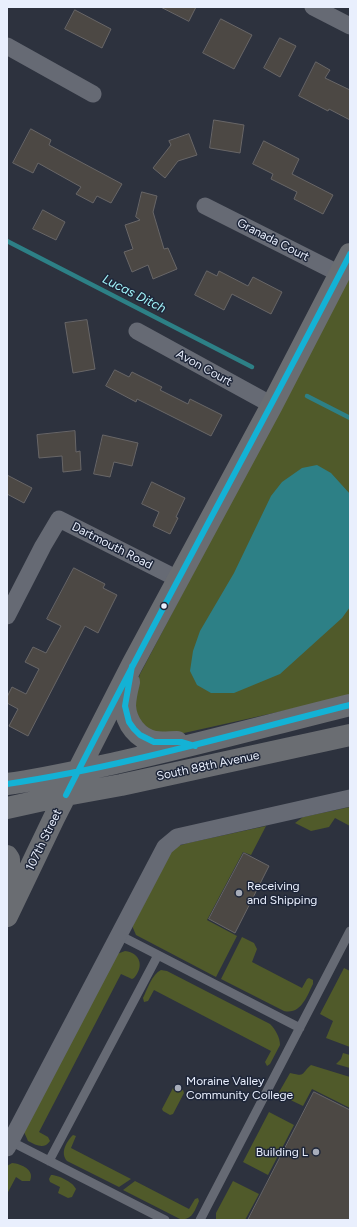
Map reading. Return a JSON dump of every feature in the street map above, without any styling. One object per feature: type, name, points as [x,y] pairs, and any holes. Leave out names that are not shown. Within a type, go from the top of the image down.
[{"type":"street","points":[[313,7],[350,26]]},
{"type":"street","points":[[7,46],[93,94]]},
{"type":"street","name":"Granada Court","points":[[205,206],[340,274]]},
{"type":"street","name":"107th Street","points":[[8,913],[77,772],[132,665],[272,405],[350,254]]},
{"type":"street","name":"Avon Court","points":[[137,331],[272,405]]},
{"type":"street","name":"Dartmouth Road","points":[[7,616],[43,546],[60,519],[178,580]]},
{"type":"street","points":[[132,665],[125,706],[129,722],[134,729],[140,735],[154,742],[182,742],[195,746]]},
{"type":"street","points":[[7,784],[40,780],[195,746],[248,730],[350,706]]},
{"type":"street","name":"South 88th Avenue","points":[[7,808],[121,785],[350,735]]},
{"type":"street","points":[[9,1141],[165,847],[178,837],[350,798]]},
{"type":"street","points":[[7,856],[9,859],[8,913]]},
{"type":"lane","points":[[200,1220],[350,930]]},
{"type":"lane","points":[[119,934],[300,1028]]},
{"type":"lane","points":[[49,1161],[158,955]]},
{"type":"lane","points":[[9,1141],[165,1220]]},
{"type":"green space","points":[[350,276],[350,696],[175,735],[148,733],[134,712],[135,689],[140,674]]},
{"type":"green space","points":[[350,807],[350,826],[335,818],[329,827],[311,831],[295,823],[303,817]]},
{"type":"green space","points":[[266,826],[251,855],[243,852],[207,920],[237,936],[216,977],[136,935],[133,925],[171,852],[178,846]]},
{"type":"green space","points":[[242,937],[254,943],[257,949],[252,962],[302,988],[307,979],[309,978],[313,980],[313,984],[303,1004],[295,1010],[284,1011],[221,979]]},
{"type":"green space","points":[[125,951],[130,952],[138,958],[140,965],[137,974],[132,979],[121,974],[39,1132],[48,1137],[50,1141],[48,1144],[43,1146],[34,1144],[28,1141],[24,1132],[117,954]]},
{"type":"green space","points":[[344,968],[350,971],[350,1047],[326,1038],[333,1021],[320,1014]]},
{"type":"green space","points":[[161,970],[167,971],[270,1024],[277,1034],[280,1045],[270,1064],[267,1066],[265,1062],[271,1051],[154,990],[148,1001],[144,1002],[143,998],[150,982]]},
{"type":"green space","points":[[343,1053],[350,1055],[350,1068],[336,1064],[341,1059]]},
{"type":"green space","points":[[311,1065],[350,1077],[350,1108],[312,1089],[303,1106],[278,1094],[290,1073],[301,1075]]},
{"type":"green space","points":[[175,1086],[183,1090],[184,1093],[173,1114],[170,1115],[162,1109]]},
{"type":"green space","points":[[269,1112],[294,1125],[268,1175],[243,1162]]},
{"type":"green space","points":[[73,1135],[76,1136],[71,1148],[131,1179],[119,1187],[67,1161],[64,1151],[68,1141]]},
{"type":"green space","points":[[12,1163],[27,1168],[31,1174],[31,1177],[30,1181],[22,1181],[16,1177],[7,1194],[7,1166]]},
{"type":"green space","points":[[51,1175],[65,1179],[74,1186],[76,1189],[72,1197],[68,1198],[58,1193],[60,1187],[50,1182],[49,1179]]},
{"type":"green space","points":[[135,1181],[189,1209],[195,1199],[198,1198],[199,1201],[190,1217],[180,1219],[123,1190]]},
{"type":"green space","points":[[233,1181],[259,1194],[245,1220],[216,1220],[216,1213]]},
{"type":"water","points":[[317,465],[331,473],[350,494],[350,607],[342,618],[280,674],[234,693],[211,693],[197,685],[190,671],[193,651],[200,631],[234,573],[271,496],[282,482],[302,468]]},
{"type":"building","points":[[161,7],[196,7],[189,21]]},
{"type":"building","points":[[75,10],[111,29],[102,48],[65,29]]},
{"type":"building","points":[[221,19],[252,35],[234,69],[203,53]]},
{"type":"building","points":[[280,38],[296,46],[280,77],[264,68]]},
{"type":"building","points":[[316,62],[330,70],[325,78],[350,90],[350,120],[329,109],[328,111],[299,96]]},
{"type":"building","points":[[214,120],[244,125],[240,153],[210,148]]},
{"type":"building","points":[[31,129],[51,140],[49,145],[122,184],[111,203],[97,196],[93,203],[76,194],[81,187],[38,163],[33,173],[13,163]]},
{"type":"building","points":[[189,134],[197,155],[178,161],[165,178],[153,168],[171,145],[169,141]]},
{"type":"building","points":[[264,141],[299,159],[292,174],[333,195],[323,214],[294,199],[297,192],[271,179],[273,174],[253,164]]},
{"type":"building","points":[[142,192],[157,196],[153,212],[164,249],[168,248],[177,269],[153,279],[148,265],[132,272],[124,252],[133,249],[125,225],[140,220],[136,217]]},
{"type":"building","points":[[43,210],[65,222],[56,240],[33,229]]},
{"type":"building","points":[[207,271],[217,276],[219,271],[248,286],[253,277],[282,292],[271,314],[232,294],[224,310],[195,295]]},
{"type":"building","points":[[87,320],[95,369],[73,373],[65,323]]},
{"type":"building","points":[[115,370],[129,377],[132,372],[162,387],[160,390],[188,404],[190,399],[222,415],[211,436],[137,399],[136,402],[106,386]]},
{"type":"building","points":[[75,431],[76,452],[80,451],[81,470],[63,472],[62,456],[39,458],[37,435]]},
{"type":"building","points":[[103,435],[138,443],[132,466],[114,462],[110,477],[94,474]]},
{"type":"building","points":[[7,475],[32,488],[24,503],[7,494]]},
{"type":"building","points":[[152,482],[185,498],[176,517],[178,518],[170,534],[153,526],[159,512],[142,504]]},
{"type":"building","points":[[74,568],[105,584],[103,588],[117,595],[98,633],[85,626],[28,736],[9,726],[18,709],[7,703],[7,697],[12,687],[26,694],[39,669],[25,662],[33,647],[46,653],[61,626],[47,619]]},
{"type":"building","name":"Receiving and Shipping","points":[[244,853],[269,866],[235,933],[209,919]]},
{"type":"building","name":"Building L","points":[[314,1092],[350,1110],[350,1220],[248,1220]]},
{"type":"waterway","name":"Lucas Ditch","points":[[7,241],[252,367]]},
{"type":"waterway","name":"Lucas Ditch","points":[[307,396],[350,418]]},
{"type":"transit line","points":[[66,795],[136,659],[350,254]]},
{"type":"transit line","points":[[132,666],[125,706],[129,722],[134,729],[140,735],[154,742],[182,742],[195,746]]},
{"type":"transit line","points":[[7,784],[50,777],[137,759],[350,705]]},
{"type":"place","name":"Receiving and Shipping","points":[[239,893]]},
{"type":"place","name":"Moraine Valley Community College","points":[[178,1088]]},
{"type":"place","name":"Building L","points":[[316,1152]]}]
